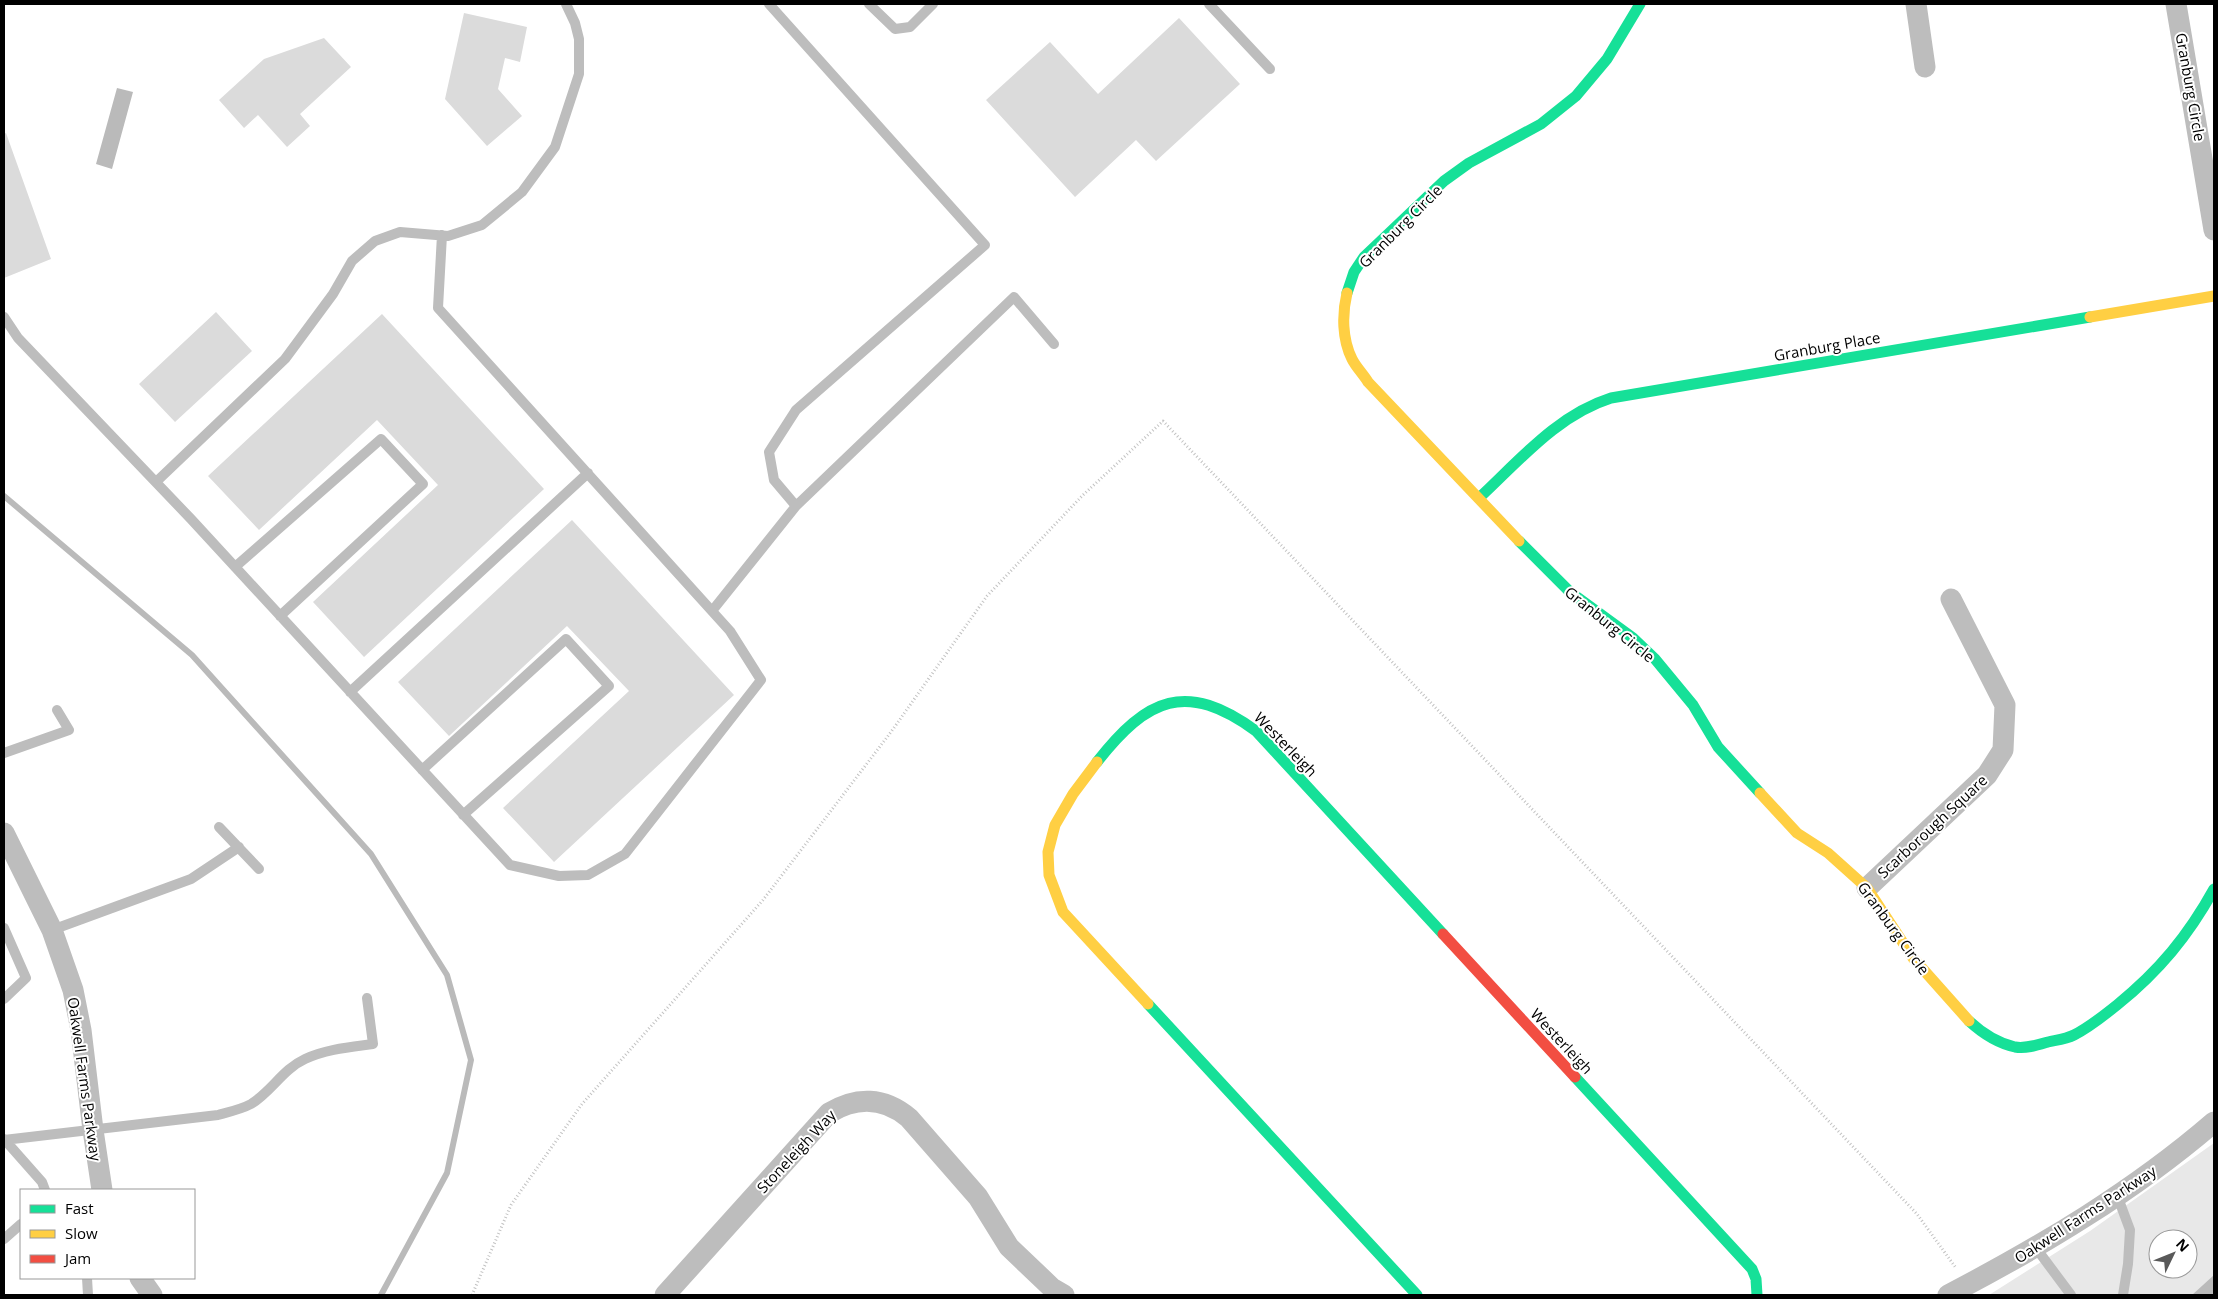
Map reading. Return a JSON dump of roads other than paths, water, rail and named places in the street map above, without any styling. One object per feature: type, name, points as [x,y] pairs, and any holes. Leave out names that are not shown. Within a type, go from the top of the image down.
[{"type":"street","name":"Granburg Circle","points":[[1640,4],[1621,39],[1585,86],[1564,107],[1540,125],[1469,163],[1444,181],[1360,262],[1347,289],[1343,328],[1352,357],[1368,382],[1570,592],[1633,638],[1655,659],[1693,705],[1718,747],[1797,833],[1828,853],[1867,888],[1913,958],[1960,1013],[1981,1032],[1999,1042],[2016,1047],[2031,1047],[2072,1036],[2092,1025],[2138,988],[2174,950],[2196,921],[2214,889]]},
{"type":"street","points":[[1916,4],[1925,67]]},
{"type":"street","name":"Granburg Circle","points":[[2176,4],[2207,140],[2214,230]]},
{"type":"street","name":"Granburg Place","points":[[1479,498],[1563,421],[1575,412],[1600,400],[2214,296]]},
{"type":"street","name":"Scarborough Square","points":[[1867,888],[1987,775],[2003,750],[2005,705],[1951,599]]},
{"type":"street","name":"Westerleigh","points":[[1417,1295],[1063,912],[1050,882],[1047,860],[1050,835],[1056,822],[1076,791],[1113,742],[1149,711],[1162,704],[1191,702],[1220,708],[1242,720],[1256,731],[1752,1270],[1756,1279],[1757,1295]]},
{"type":"street","name":"Oakwell Farms Parkway","points":[[4,832],[52,930],[72,990],[81,1030],[92,1130],[102,1189]]},
{"type":"street","name":"Stoneleigh Way","points":[[666,1295],[829,1113],[854,1101],[870,1100],[898,1109],[909,1118],[978,1197],[1009,1247],[1052,1288],[1064,1295]]},
{"type":"street","name":"Oakwell Farms Parkway","points":[[1948,1295],[2036,1248],[2179,1152],[2214,1122]]},
{"type":"street","points":[[141,1279],[152,1295]]},
{"type":"lane","points":[[156,482],[286,359],[333,294],[352,261],[375,241],[400,232],[448,236],[482,225],[522,192],[555,147],[579,74],[579,39],[575,23],[566,4]]},
{"type":"lane","points":[[769,4],[984,244],[796,410],[769,452],[774,480],[796,506]]},
{"type":"lane","points":[[869,4],[895,29],[910,27],[933,4]]},
{"type":"lane","points":[[1209,4],[1270,69]]},
{"type":"lane","points":[[4,316],[18,338],[156,482],[510,865],[559,876],[588,875],[625,854],[761,680],[730,631],[438,308],[442,235]]},
{"type":"lane","points":[[712,611],[796,506],[1014,297],[1054,344]]},
{"type":"lane","points":[[235,567],[382,439],[422,484],[280,616]]},
{"type":"lane","points":[[350,692],[588,473]]},
{"type":"lane","points":[[422,770],[566,639],[609,686],[463,815]]},
{"type":"lane","points":[[4,753],[70,730],[57,710]]},
{"type":"lane","points":[[219,827],[259,869]]},
{"type":"lane","points":[[52,930],[191,879],[239,846]]},
{"type":"lane","points":[[4,928],[26,978],[4,999]]},
{"type":"lane","points":[[4,1139],[218,1115],[250,1104],[264,1094],[280,1077],[305,1059],[337,1049],[373,1044],[368,998]]},
{"type":"lane","points":[[4,1139],[42,1182],[45,1189]]},
{"type":"lane","points":[[2117,1195],[2130,1230],[2128,1264],[2123,1295]]},
{"type":"lane","points":[[4,1240],[20,1225]]},
{"type":"lane","points":[[2036,1248],[2071,1295]]},
{"type":"lane","points":[[87,1279],[89,1295]]},
{"type":"waterway","points":[[4,496],[192,655],[371,854],[447,975],[471,1060],[447,1173],[381,1295]]}]
